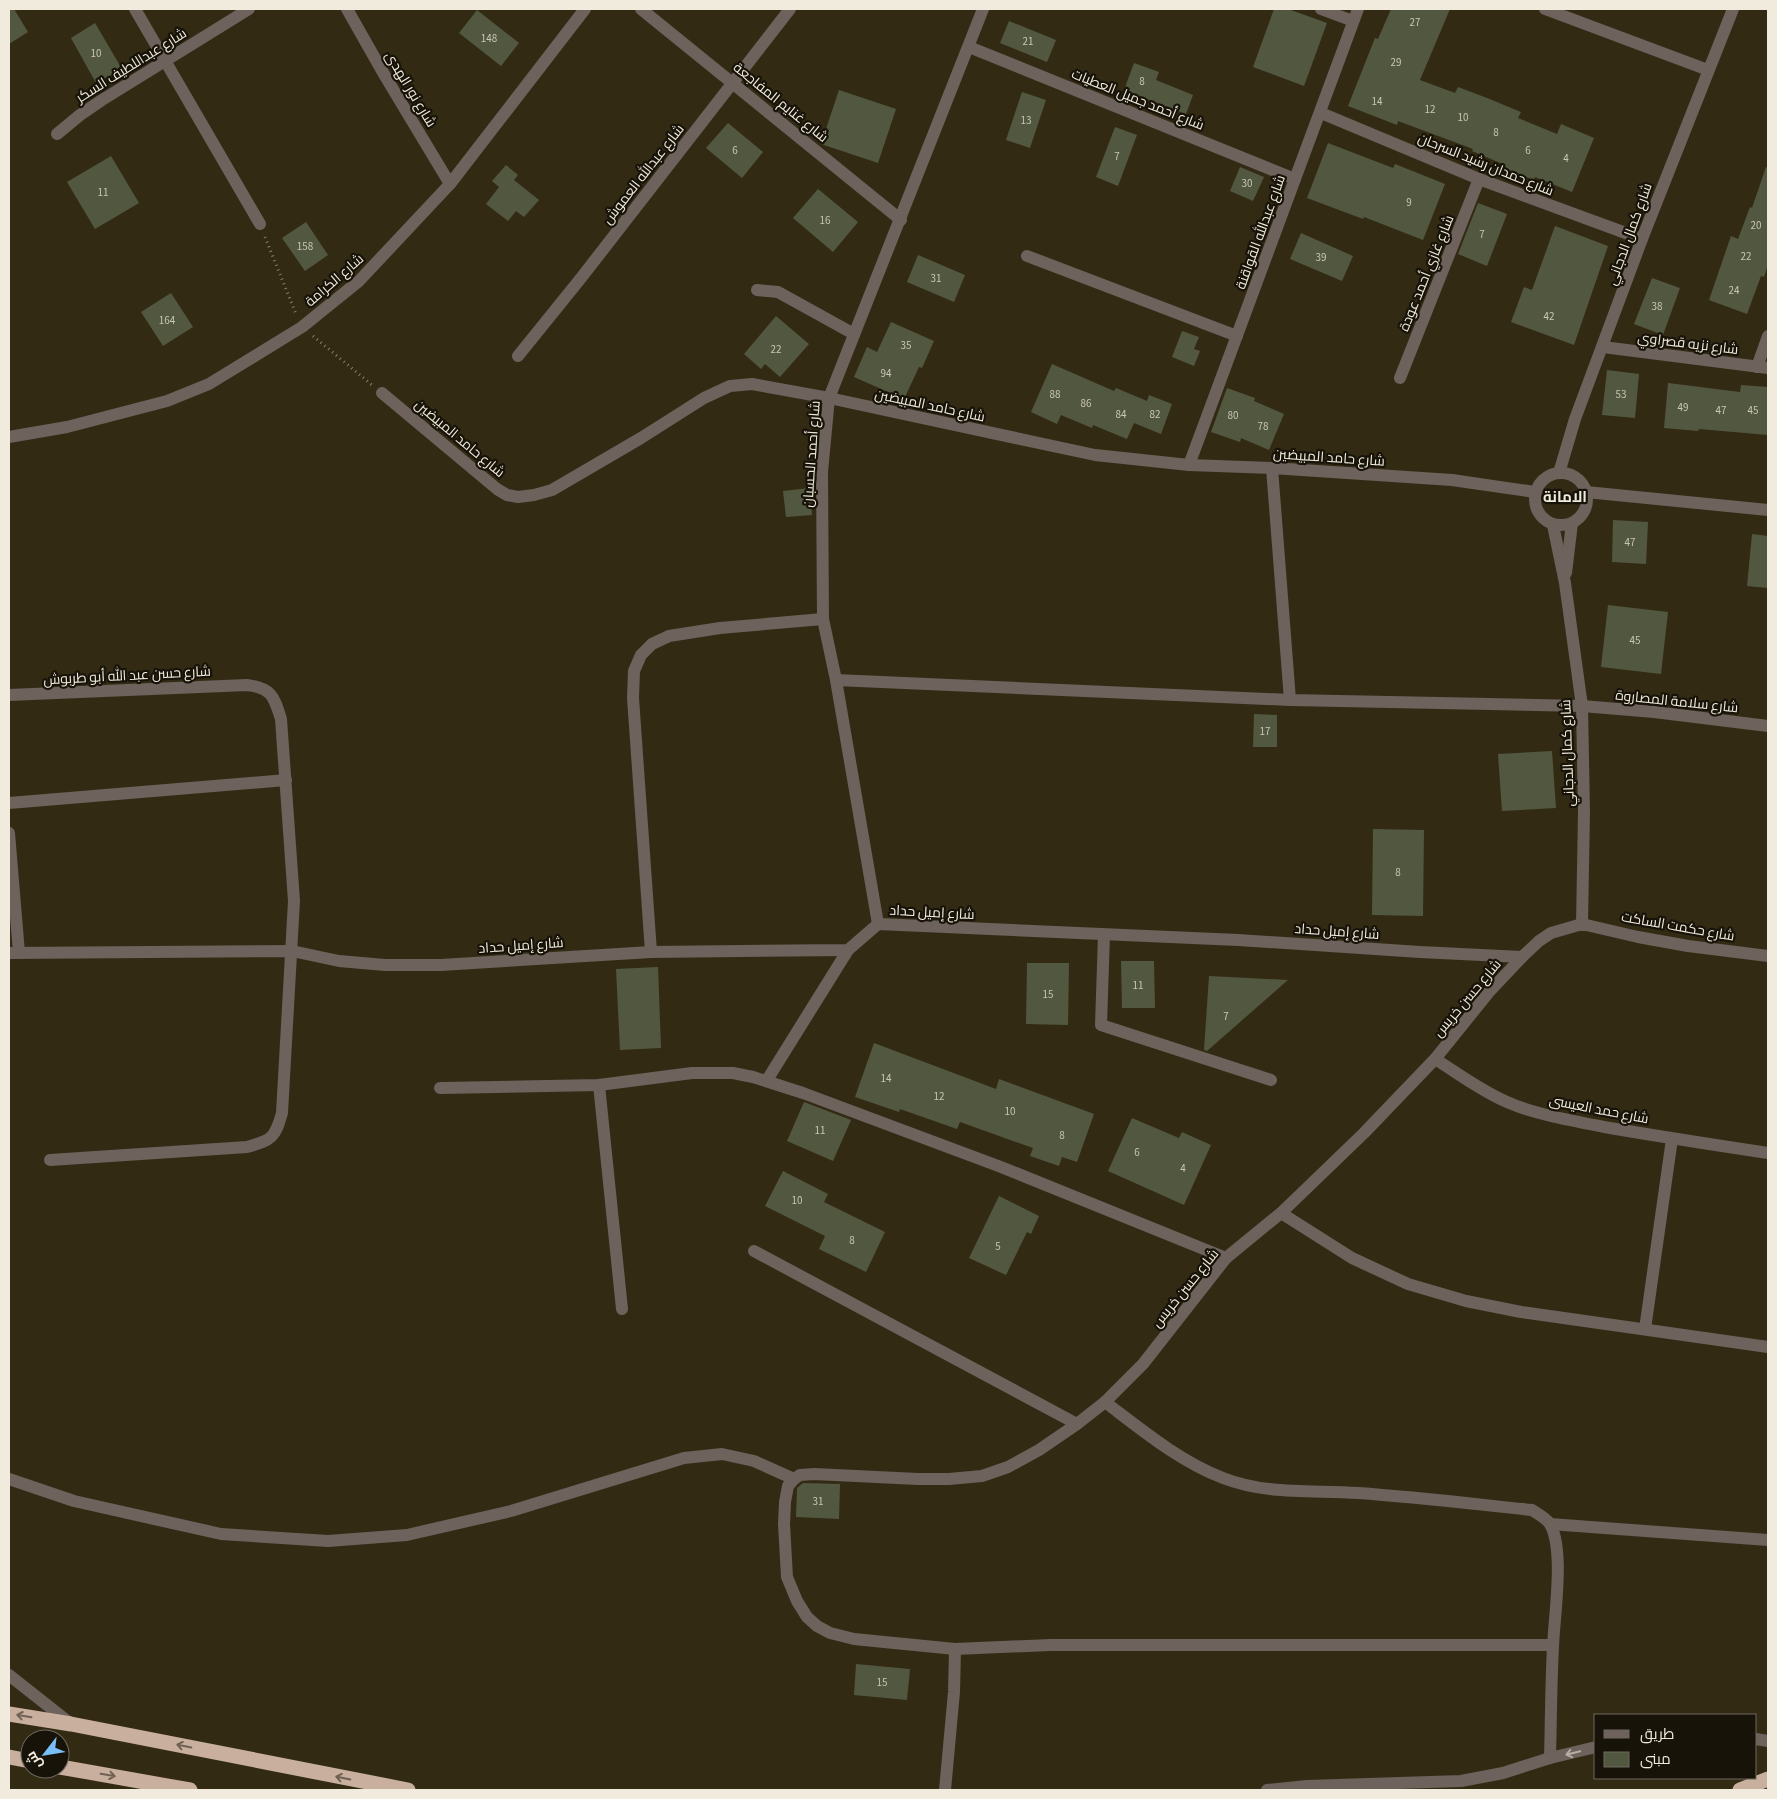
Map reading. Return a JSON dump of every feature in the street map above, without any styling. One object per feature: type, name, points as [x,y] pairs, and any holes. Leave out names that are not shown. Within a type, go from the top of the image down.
[{"type":"highway","points":[[9,1714],[71,1724],[408,1790]]},
{"type":"highway","points":[[70,1768],[190,1790]]},
{"type":"highway","points":[[1740,1790],[1768,1779]]},
{"type":"street","points":[[135,9],[260,224]]},
{"type":"street","name":"شارع عبداللطيف السكر","points":[[57,134],[80,114],[249,9]]},
{"type":"street","name":"شارع الكرامة","points":[[9,436],[67,427],[167,401],[209,384],[302,327],[360,280],[450,184],[586,9]]},
{"type":"street","name":"شارع غنايم المفاجعة","points":[[641,9],[901,220]]},
{"type":"street","name":"شارع عبدالله العموش","points":[[518,356],[790,9]]},
{"type":"street","name":"شارع أحمد الحسبان","points":[[878,924],[836,680],[823,619],[822,472],[829,398],[983,9]]},
{"type":"street","points":[[1321,9],[1353,21]]},
{"type":"street","name":"شارع عبدالله القواقنة","points":[[1190,465],[1358,9]]},
{"type":"street","points":[[1546,9],[1708,70]]},
{"type":"street","name":"شارع كمال الدجاني","points":[[1559,473],[1575,420],[1642,240],[1733,9]]},
{"type":"street","name":"شارع نور الهدى","points":[[349,10],[385,76],[450,184]]},
{"type":"street","name":"شارع أحمد جميل العطيات","points":[[969,47],[1295,179]]},
{"type":"street","name":"شارع حمدان رشيد السرحان","points":[[1320,113],[1479,179],[1642,240]]},
{"type":"street","name":"شارع غازي أحمد عودة","points":[[1400,378],[1479,179]]},
{"type":"street","points":[[1027,256],[1237,336]]},
{"type":"street","points":[[757,290],[778,292],[854,334]]},
{"type":"street","points":[[1762,367],[1768,336]]},
{"type":"street","name":"شارع نزيه قصراوي","points":[[1603,347],[1762,367]]},
{"type":"street","name":"شارع حامد المبيضين","points":[[382,393],[497,488],[507,495],[518,497],[534,496],[552,490],[641,438],[704,398],[730,386],[752,384],[829,398],[1085,453],[1190,465],[1272,468],[1452,480],[1535,492]]},
{"type":"street","points":[[1272,468],[1290,700]]},
{"type":"street","points":[[1552,474],[1569,474],[1578,479],[1586,492],[1586,507],[1583,514],[1572,524],[1553,525],[1547,522],[1535,506],[1535,492],[1542,481],[1552,474]]},
{"type":"street","points":[[1586,492],[1768,510]]},
{"type":"street","name":"شارع كمال الدجاني","points":[[1565,583],[1572,524]]},
{"type":"street","name":"شارع كمال الدجاني","points":[[1553,525],[1565,583],[1582,706],[1584,812],[1582,924]]},
{"type":"street","points":[[652,952],[633,698],[634,671],[641,655],[652,644],[668,636],[720,628],[823,619]]},
{"type":"street","name":"شارع سلامة المصاروة","points":[[836,680],[1290,700],[1582,706],[1654,712],[1768,726]]},
{"type":"street","name":"شارع حسن عبد الله أبو طربوش","points":[[9,695],[260,686],[268,691],[276,701],[281,719],[286,780]]},
{"type":"street","points":[[9,802],[286,780],[294,901],[282,1112],[273,1136],[264,1142],[247,1147],[50,1160]]},
{"type":"street","points":[[9,833],[14,953]]},
{"type":"street","name":"شارع إميل حداد","points":[[14,953],[292,952],[357,963],[441,966],[652,952],[848,950],[878,924],[1238,940],[1522,957]]},
{"type":"street","name":"شارع حكمت الساكت","points":[[1582,924],[1688,946],[1768,956]]},
{"type":"street","name":"شارع حسن خريس","points":[[794,1478],[800,1475],[814,1474],[918,1479],[982,1476],[1008,1467],[1039,1450],[1077,1424],[1105,1402],[1143,1364],[1226,1258],[1281,1213],[1364,1133],[1436,1059],[1489,992],[1522,957],[1551,933],[1582,924]]},
{"type":"street","points":[[1104,934],[1101,1025],[1271,1080]]},
{"type":"street","points":[[767,1080],[848,950]]},
{"type":"street","name":"شارع حمد العيسى","points":[[1436,1059],[1479,1088],[1508,1103],[1574,1121],[1672,1139],[1768,1153]]},
{"type":"street","points":[[440,1088],[599,1085],[709,1072],[734,1073],[767,1080],[1001,1167],[1226,1258]]},
{"type":"street","points":[[599,1085],[622,1309]]},
{"type":"street","points":[[1645,1329],[1672,1139]]},
{"type":"street","points":[[1281,1213],[1352,1258],[1408,1284],[1466,1301],[1522,1312],[1768,1347]]},
{"type":"street","points":[[754,1251],[1077,1424]]},
{"type":"street","points":[[1105,1402],[1154,1439],[1195,1465],[1223,1478],[1251,1487],[1357,1493],[1532,1510],[1550,1524],[1768,1540]]},
{"type":"street","points":[[9,1479],[74,1501],[220,1534],[328,1541],[407,1535],[501,1514],[684,1458],[722,1454],[754,1461],[794,1478],[788,1486],[785,1502],[784,1524],[787,1577],[797,1601],[807,1617],[817,1626],[830,1633],[854,1639],[955,1649],[1050,1645],[1553,1645]]},
{"type":"street","points":[[1550,1524],[1556,1544],[1557,1574],[1550,1758]]},
{"type":"street","points":[[945,1790],[954,1692],[955,1649]]},
{"type":"street","points":[[9,1675],[71,1724]]},
{"type":"street","points":[[1267,1790],[1307,1786],[1461,1781],[1503,1773],[1550,1758],[1594,1747]]},
{"type":"path","points":[[260,224],[302,327],[382,393]]},
{"type":"building","points":[[9,9],[14,9],[28,32],[9,44]]},
{"type":"building","points":[[1274,9],[1288,9],[1327,23],[1304,86],[1253,67]]},
{"type":"building","points":[[1391,9],[1450,9],[1420,80],[1455,93],[1458,87],[1487,98],[1521,112],[1518,118],[1557,134],[1561,124],[1594,138],[1572,192],[1535,177],[1534,180],[1504,168],[1505,165],[1472,151],[1473,149],[1398,121],[1397,125],[1348,106],[1375,38],[1378,39]]},
{"type":"building","points":[[477,10],[519,43],[501,66],[459,33]]},
{"type":"building","points":[[1009,21],[1056,40],[1047,62],[1000,43]]},
{"type":"building","points":[[95,23],[122,69],[96,83],[71,38]]},
{"type":"building","points":[[1134,63],[1159,72],[1156,80],[1193,95],[1186,114],[1124,90]]},
{"type":"building","points":[[839,90],[896,109],[878,163],[821,144]]},
{"type":"building","points":[[1022,92],[1046,100],[1030,148],[1006,140]]},
{"type":"building","points":[[728,123],[763,152],[742,178],[706,148]]},
{"type":"building","points":[[1115,127],[1137,135],[1118,186],[1096,177]]},
{"type":"building","points":[[1328,143],[1393,168],[1395,164],[1445,184],[1423,240],[1364,217],[1363,219],[1307,198]]},
{"type":"building","points":[[111,156],[139,203],[95,229],[67,182]]},
{"type":"building","points":[[506,165],[518,175],[514,180],[539,200],[524,217],[516,211],[508,221],[486,204],[499,187],[492,181]]},
{"type":"building","points":[[1240,167],[1264,177],[1253,201],[1230,191]]},
{"type":"building","points":[[1766,167],[1768,168],[1768,265],[1764,277],[1761,276],[1747,314],[1709,300],[1731,236],[1738,239],[1750,207],[1752,208]]},
{"type":"building","points":[[818,189],[858,222],[833,252],[793,218]]},
{"type":"building","points":[[1478,203],[1507,214],[1487,266],[1458,254]]},
{"type":"building","points":[[306,222],[328,255],[305,271],[282,238]]},
{"type":"building","points":[[1555,226],[1608,246],[1574,345],[1511,322],[1524,287],[1532,290]]},
{"type":"building","points":[[1301,233],[1353,256],[1342,281],[1290,259]]},
{"type":"building","points":[[918,255],[965,275],[954,302],[907,282]]},
{"type":"building","points":[[1652,278],[1680,288],[1663,335],[1634,324]]},
{"type":"building","points":[[171,293],[193,327],[163,346],[141,312]]},
{"type":"building","points":[[776,316],[809,344],[780,377],[765,364],[761,369],[744,354]]},
{"type":"building","points":[[891,322],[934,341],[922,368],[919,367],[904,399],[854,377],[867,347],[877,352]]},
{"type":"building","points":[[1182,331],[1199,337],[1194,349],[1200,351],[1194,366],[1172,357]]},
{"type":"building","points":[[1052,364],[1114,391],[1116,388],[1147,401],[1149,395],[1172,404],[1161,434],[1134,423],[1127,439],[1093,425],[1092,428],[1061,415],[1057,424],[1031,412]]},
{"type":"building","points":[[1607,370],[1639,374],[1635,418],[1602,415]]},
{"type":"building","points":[[1668,383],[1740,392],[1741,385],[1768,387],[1768,435],[1664,428]]},
{"type":"building","points":[[1227,388],[1255,398],[1254,401],[1284,414],[1269,450],[1241,438],[1240,442],[1211,432]]},
{"type":"building","points":[[810,488],[812,515],[786,517],[783,491]]},
{"type":"building","points":[[1613,520],[1648,522],[1646,564],[1612,562]]},
{"type":"building","points":[[1752,534],[1768,536],[1768,588],[1747,586]]},
{"type":"building","points":[[1608,605],[1668,612],[1661,674],[1601,667]]},
{"type":"building","points":[[1254,714],[1277,715],[1277,747],[1253,747]]},
{"type":"building","points":[[1552,751],[1556,808],[1502,811],[1498,754]]},
{"type":"building","points":[[1373,829],[1424,830],[1423,916],[1372,915]]},
{"type":"building","points":[[1121,961],[1154,961],[1155,1008],[1122,1008]]},
{"type":"building","points":[[1027,963],[1069,963],[1068,1025],[1026,1024]]},
{"type":"building","points":[[658,967],[661,1048],[620,1050],[616,969]]},
{"type":"building","points":[[1209,976],[1288,980],[1207,1051],[1204,1050]]},
{"type":"building","points":[[874,1043],[996,1089],[999,1079],[1094,1114],[1077,1162],[1062,1157],[1059,1166],[1030,1156],[1033,1148],[960,1122],[957,1129],[900,1109],[899,1112],[855,1097]]},
{"type":"building","points":[[804,1102],[851,1120],[833,1161],[787,1141]]},
{"type":"building","points":[[1132,1118],[1179,1138],[1182,1132],[1211,1145],[1184,1205],[1108,1171]]},
{"type":"building","points":[[783,1171],[828,1194],[824,1202],[885,1232],[866,1272],[819,1249],[825,1236],[765,1206]]},
{"type":"building","points":[[999,1196],[1039,1216],[1031,1234],[1027,1232],[1006,1275],[969,1258]]},
{"type":"building","points":[[803,1483],[840,1484],[839,1519],[796,1517],[797,1488]]},
{"type":"building","points":[[856,1664],[910,1669],[907,1700],[854,1695]]},
{"type":"district","name":"الامانة","points":[[1565,497]]}]
